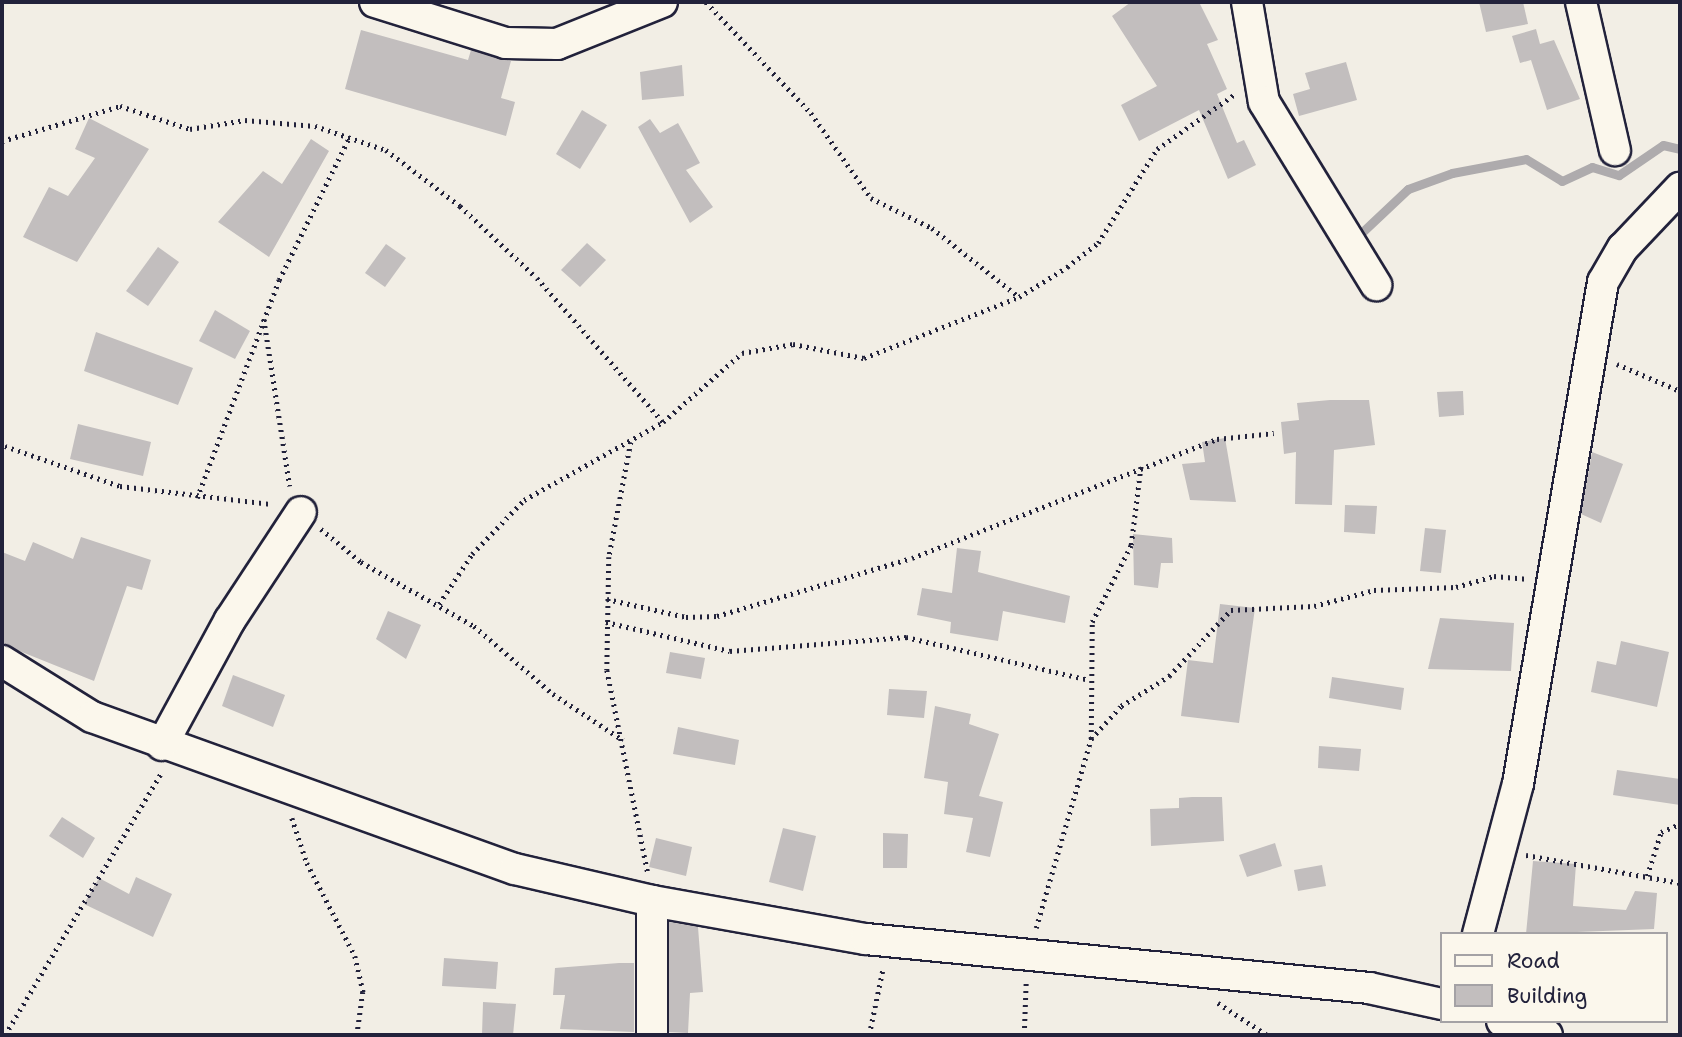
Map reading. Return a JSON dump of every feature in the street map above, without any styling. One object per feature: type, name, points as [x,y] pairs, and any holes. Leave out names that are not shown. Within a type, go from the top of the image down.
[{"type":"street","points":[[375,2],[506,43],[557,44],[662,2]]},
{"type":"street","points":[[1247,2],[1257,79],[1376,285]]},
{"type":"street","points":[[1581,2],[1615,150]]},
{"type":"street","points":[[1479,932],[1504,852],[1547,582],[1603,282],[1623,248],[1680,188]]},
{"type":"street","points":[[169,747],[230,620],[300,509]]},
{"type":"street","points":[[2,661],[92,717],[282,788],[515,869],[652,901],[890,940],[1369,988],[1440,1004]]},
{"type":"street","points":[[652,901],[652,1035]]},
{"type":"street","points":[[1508,1023],[1547,1035]]},
{"type":"path","points":[[706,2],[811,113],[871,198],[932,228],[1019,296]]},
{"type":"path","points":[[439,604],[472,554],[524,500],[663,422],[742,353],[793,344],[864,358],[1019,296],[1098,243],[1157,149],[1257,79]]},
{"type":"path","points":[[2,141],[120,106],[190,129],[245,120],[315,126],[386,150],[460,205],[537,278],[663,422]]},
{"type":"path","points":[[197,498],[264,320],[349,138]]},
{"type":"path","points":[[264,320],[284,467],[300,509],[361,562],[439,604],[623,740]]},
{"type":"path","points":[[1588,351],[1680,391]]},
{"type":"path","points":[[607,599],[686,617],[717,616],[912,558],[1141,464],[1217,439],[1274,433]]},
{"type":"path","points":[[631,442],[607,599],[607,670],[623,740],[652,901]]},
{"type":"path","points":[[5,446],[74,474],[197,498],[300,509]]},
{"type":"path","points":[[1024,1035],[1028,954],[1091,739],[1089,680],[1092,622],[1130,545],[1141,464]]},
{"type":"path","points":[[1091,739],[1121,706],[1169,676],[1231,610],[1314,606],[1374,590],[1456,587],[1494,576],[1547,582]]},
{"type":"path","points":[[606,622],[730,651],[906,637],[1089,680]]},
{"type":"path","points":[[5,1035],[169,747]]},
{"type":"path","points":[[282,788],[307,863],[355,956],[363,992],[357,1035]]},
{"type":"path","points":[[1647,876],[1661,832],[1680,824]]},
{"type":"path","points":[[1504,852],[1680,883]]},
{"type":"path","points":[[869,1035],[890,940]]},
{"type":"building","points":[[1131,2],[1199,2],[1218,40],[1207,44],[1227,89],[1217,94],[1237,143],[1244,140],[1256,165],[1228,179],[1199,110],[1139,141],[1121,105],[1157,86],[1112,16]]},
{"type":"building","points":[[1479,2],[1523,2],[1528,24],[1486,32]]},
{"type":"building","points":[[1536,29],[1540,44],[1554,40],[1580,99],[1547,110],[1531,60],[1520,63],[1512,36]]},
{"type":"building","points":[[361,30],[468,60],[471,50],[511,61],[501,98],[515,102],[506,136],[345,89]]},
{"type":"building","points":[[1346,62],[1357,100],[1299,116],[1293,94],[1310,89],[1305,73]]},
{"type":"building","points":[[682,65],[684,96],[642,100],[640,72]]},
{"type":"building","points":[[582,110],[607,125],[580,169],[556,154]]},
{"type":"building","points":[[89,118],[149,149],[77,262],[23,237],[49,187],[68,196],[95,158],[75,149]]},
{"type":"building","points":[[650,119],[660,133],[678,123],[700,163],[686,170],[713,207],[690,223],[638,127]]},
{"type":"building","points":[[311,139],[329,151],[269,257],[218,222],[263,171],[282,184]]},
{"type":"building","points":[[587,243],[606,260],[580,287],[561,270]]},
{"type":"building","points":[[386,244],[406,258],[385,287],[365,273]]},
{"type":"building","points":[[158,247],[179,262],[148,306],[126,291]]},
{"type":"building","points":[[215,310],[250,331],[235,359],[199,341]]},
{"type":"building","points":[[96,332],[193,368],[178,405],[84,371]]},
{"type":"building","points":[[1463,391],[1464,415],[1439,417],[1437,392]]},
{"type":"building","points":[[1369,400],[1375,445],[1334,450],[1332,505],[1295,504],[1296,452],[1284,454],[1281,422],[1299,420],[1297,403]]},
{"type":"building","points":[[78,424],[151,442],[143,476],[70,459]]},
{"type":"building","points":[[1225,438],[1236,502],[1190,500],[1182,464],[1205,462],[1202,442]]},
{"type":"building","points":[[1592,452],[1623,464],[1601,523],[1581,514]]},
{"type":"building","points":[[1345,505],[1377,506],[1375,534],[1344,532]]},
{"type":"building","points":[[1425,528],[1446,530],[1441,573],[1420,571]]},
{"type":"building","points":[[1133,534],[1172,538],[1173,563],[1161,563],[1158,588],[1134,585]]},
{"type":"building","points":[[81,537],[151,560],[142,590],[127,586],[94,681],[2,644],[2,552],[25,561],[33,542],[73,559]]},
{"type":"building","points":[[957,548],[981,551],[978,572],[1070,596],[1065,623],[1003,611],[998,641],[950,633],[951,622],[917,615],[922,588],[952,593]]},
{"type":"building","points":[[1220,604],[1255,608],[1239,723],[1181,716],[1188,660],[1213,663]]},
{"type":"building","points":[[388,611],[421,625],[406,659],[376,639]]},
{"type":"building","points":[[1440,618],[1514,623],[1511,671],[1428,669]]},
{"type":"building","points":[[1621,641],[1669,652],[1657,707],[1591,692],[1597,661],[1616,665]]},
{"type":"building","points":[[670,652],[705,658],[701,679],[666,673]]},
{"type":"building","points":[[233,675],[285,695],[273,727],[222,706]]},
{"type":"building","points":[[1332,677],[1404,688],[1401,710],[1329,698]]},
{"type":"building","points":[[889,689],[927,691],[924,718],[887,715]]},
{"type":"building","points":[[935,706],[971,714],[969,724],[999,734],[979,796],[1003,802],[990,857],[966,852],[973,818],[944,814],[948,782],[924,778]]},
{"type":"building","points":[[678,727],[739,740],[735,765],[673,754]]},
{"type":"building","points":[[1319,746],[1361,749],[1359,771],[1318,768]]},
{"type":"building","points":[[1617,770],[1680,779],[1680,805],[1613,795]]},
{"type":"building","points":[[1222,797],[1224,841],[1151,846],[1150,809],[1179,808],[1179,798]]},
{"type":"building","points":[[62,817],[95,838],[83,858],[49,836]]},
{"type":"building","points":[[783,828],[816,836],[803,891],[769,882]]},
{"type":"building","points":[[883,833],[908,834],[907,868],[883,868]]},
{"type":"building","points":[[656,838],[692,847],[686,876],[649,867]]},
{"type":"building","points":[[1275,843],[1282,866],[1247,877],[1239,855]]},
{"type":"building","points":[[1533,861],[1576,864],[1573,906],[1626,910],[1635,891],[1657,893],[1654,929],[1526,932]]},
{"type":"building","points":[[1322,865],[1326,886],[1298,891],[1294,870]]},
{"type":"building","points":[[136,877],[172,894],[153,937],[84,904],[99,878],[129,894]]},
{"type":"building","points":[[669,922],[698,927],[703,992],[690,993],[688,1033],[669,1032]]},
{"type":"building","points":[[444,958],[498,962],[496,989],[442,986]]},
{"type":"building","points":[[634,963],[634,1032],[560,1029],[565,995],[553,995],[555,968]]},
{"type":"building","points":[[483,1002],[516,1004],[513,1035],[482,1035]]},
{"type":"waterway","points":[[1357,237],[1408,189],[1452,173],[1526,159],[1562,181],[1592,167],[1619,175],[1663,145],[1680,149]]}]
